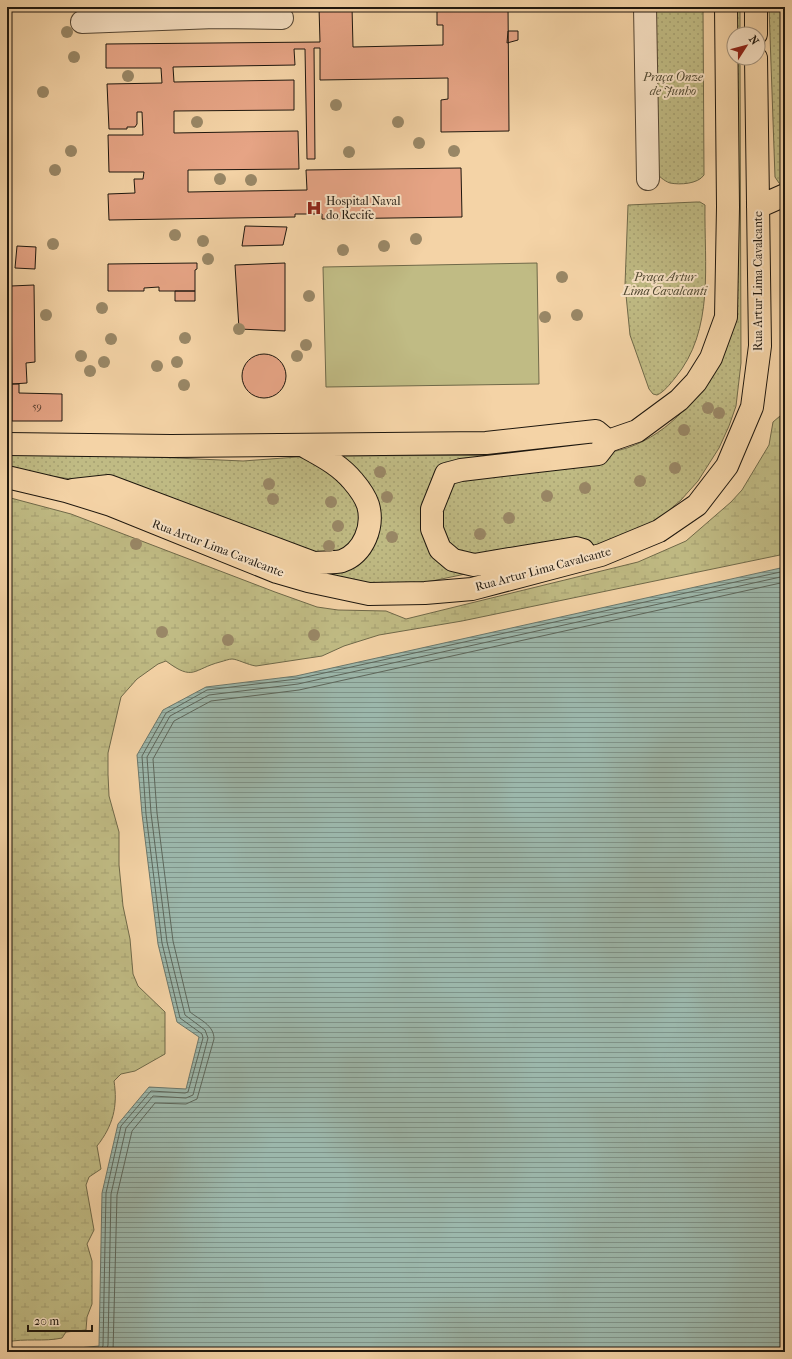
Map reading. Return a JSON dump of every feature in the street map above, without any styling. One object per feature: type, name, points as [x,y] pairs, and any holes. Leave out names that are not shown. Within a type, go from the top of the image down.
[{"type":"main road","points":[[601,555],[576,548],[474,565],[453,560],[440,549],[432,529],[432,509],[446,474],[460,470],[598,454],[608,441],[636,431],[679,400],[696,382],[711,358],[726,317],[728,207],[726,7]]},
{"type":"main road","points":[[756,7],[756,26]]},
{"type":"main road","name":"Rua Artur Lima Cavalcante","points":[[7,477],[66,491],[111,505],[277,572],[308,581],[369,594],[425,593],[472,589],[601,555],[659,531],[697,504],[727,466],[752,407],[760,346],[756,66]]},
{"type":"main road","points":[[758,207],[785,195]]},
{"type":"main road","points":[[7,444],[302,446],[486,443],[596,431],[608,441]]},
{"type":"main road","points":[[66,491],[109,486],[314,563],[341,561],[352,556],[361,546],[366,536],[370,523],[368,505],[362,492],[353,480],[336,464],[302,446]]},
{"type":"street","points":[[645,7],[648,179]]},
{"type":"street","points":[[82,22],[215,12],[282,18]]},
{"type":"green space","name":"Praça Onze de Junho","points":[[641,7],[703,7],[704,175],[693,182],[684,184],[670,183],[654,171]]},
{"type":"green space","points":[[733,7],[740,7],[740,26],[732,26]]},
{"type":"green space","points":[[769,7],[785,7],[784,185],[779,183],[775,177]]},
{"type":"green space","points":[[730,66],[740,66],[741,363],[736,406],[719,448],[698,481],[681,500],[659,519],[618,542],[432,581],[386,584],[340,580],[114,485],[7,470],[7,454],[131,456],[243,461],[311,456],[580,455],[611,452],[628,448],[658,433],[695,398],[714,370]]},
{"type":"green space","name":"Praça Artur Lima Cavalcanti","points":[[700,202],[705,205],[706,273],[702,318],[688,359],[669,385],[657,395],[653,394],[649,389],[630,335],[625,285],[628,205]]},
{"type":"green space","points":[[537,263],[539,384],[326,387],[323,267]]},
{"type":"green space","points":[[780,416],[780,555],[462,621],[379,635],[344,646],[322,656],[256,666],[231,659],[193,672],[182,671],[166,661],[158,664],[137,679],[121,697],[108,753],[109,796],[119,832],[119,865],[123,906],[130,939],[133,974],[138,986],[165,1012],[165,1054],[135,1071],[121,1074],[114,1081],[115,1107],[113,1115],[107,1131],[97,1146],[101,1169],[89,1177],[86,1185],[94,1230],[87,1244],[92,1261],[92,1304],[87,1317],[86,1330],[66,1332],[62,1338],[7,1342],[7,497],[71,514],[317,607],[338,610],[386,611],[406,619],[638,562],[686,541],[731,502],[742,490],[769,445],[773,422]]},
{"type":"water","points":[[785,567],[785,1352],[36,1352],[99,1346],[102,1193],[118,1124],[149,1087],[186,1089],[199,1037],[177,1022],[158,944],[142,814],[137,755],[163,710],[206,687],[296,676]]},
{"type":"building","points":[[319,7],[352,7],[353,47],[443,45],[443,25],[437,25],[437,7],[508,7],[509,131],[441,132],[441,100],[448,99],[448,78],[320,80],[320,48],[314,48],[315,159],[307,159],[305,49],[294,49],[295,65],[173,67],[174,82],[294,80],[294,110],[174,111],[174,133],[298,131],[299,169],[188,170],[188,192],[307,190],[306,170],[461,168],[462,217],[322,219],[322,214],[295,214],[295,217],[109,220],[108,194],[135,193],[134,179],[143,179],[144,172],[109,172],[108,135],[143,135],[142,112],[137,112],[137,124],[135,127],[127,127],[127,129],[109,129],[107,84],[162,83],[161,68],[106,68],[106,44],[320,42]]},
{"type":"building","points":[[508,31],[518,31],[518,40],[507,43]]},
{"type":"building","points":[[245,226],[287,227],[283,245],[242,246]]},
{"type":"building","points":[[17,246],[36,247],[35,269],[15,268]]},
{"type":"building","points":[[197,263],[197,269],[195,270],[195,291],[159,291],[159,287],[144,288],[144,291],[108,291],[108,264]]},
{"type":"building","points":[[285,263],[285,331],[239,329],[235,265]]},
{"type":"building","points":[[34,285],[35,362],[26,363],[27,383],[12,384],[11,286]]},
{"type":"building","points":[[175,291],[195,291],[195,301],[175,301]]},
{"type":"building","points":[[260,354],[268,354],[273,355],[280,360],[285,367],[285,385],[280,392],[273,397],[260,398],[252,395],[245,388],[242,380],[242,372],[245,364],[252,357]]},
{"type":"building","points":[[12,384],[19,384],[19,393],[62,394],[62,421],[12,421]]},
{"type":"place","name":"Hospital Naval do Recife","points":[[314,208]]}]
